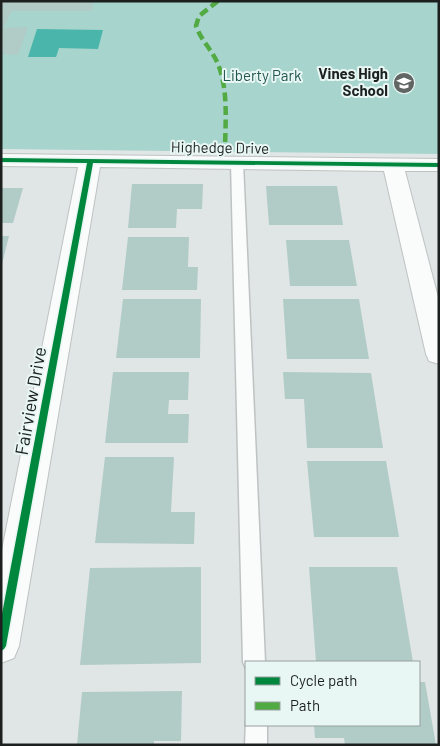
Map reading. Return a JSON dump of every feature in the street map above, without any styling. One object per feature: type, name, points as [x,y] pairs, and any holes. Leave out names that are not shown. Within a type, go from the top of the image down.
[{"type":"street","name":"Highedge Drive","points":[[1,160],[439,165]]},
{"type":"street","name":"Fairview Drive","points":[[1,646],[90,161]]},
{"type":"street","points":[[393,164],[439,354]]},
{"type":"lane","points":[[237,162],[254,661]]},
{"type":"lane","points":[[256,726],[256,745]]},
{"type":"green space","name":"Liberty Park","points":[[1,1],[439,1],[439,154],[1,149]]},
{"type":"water","points":[[37,29],[103,30],[98,49],[59,48],[56,57],[28,57]]},
{"type":"building","points":[[1,1],[94,1],[92,11],[12,11],[3,28],[28,27],[18,55],[1,54]]},
{"type":"building","points":[[132,184],[203,184],[202,209],[177,209],[176,228],[128,228]]},
{"type":"building","points":[[266,186],[337,186],[343,225],[269,225]]},
{"type":"building","points":[[1,188],[23,188],[13,223],[1,223]]},
{"type":"building","points":[[1,236],[9,236],[2,264],[1,264]]},
{"type":"building","points":[[128,237],[189,237],[188,267],[198,267],[197,290],[122,290]]},
{"type":"building","points":[[286,240],[349,240],[357,286],[290,286]]},
{"type":"building","points":[[123,299],[201,299],[200,358],[116,358]]},
{"type":"building","points":[[283,299],[359,299],[369,359],[287,359]]},
{"type":"building","points":[[113,372],[189,372],[188,400],[169,400],[168,414],[189,414],[188,443],[105,443]]},
{"type":"building","points":[[283,372],[371,373],[383,448],[307,448],[304,399],[285,399]]},
{"type":"building","points":[[105,457],[174,457],[171,512],[195,512],[194,544],[95,543]]},
{"type":"building","points":[[307,461],[386,461],[399,537],[314,537]]},
{"type":"building","points":[[201,567],[201,663],[80,665],[90,568]]},
{"type":"building","points":[[309,567],[397,567],[413,661],[316,661]]},
{"type":"building","points":[[420,682],[425,682],[436,745],[345,745],[344,738],[315,738],[314,726],[420,726]]},
{"type":"building","points":[[182,691],[181,741],[154,741],[154,745],[77,745],[82,692]]},
{"type":"marked path","points":[[218,1],[199,16],[196,26],[200,36],[217,62],[221,73],[225,96],[225,154]]},
{"type":"cycle path","points":[[1,160],[439,165]]},
{"type":"cycle path","points":[[1,646],[90,161]]},
{"type":"place","name":"Vines High School","points":[[404,83]]}]
